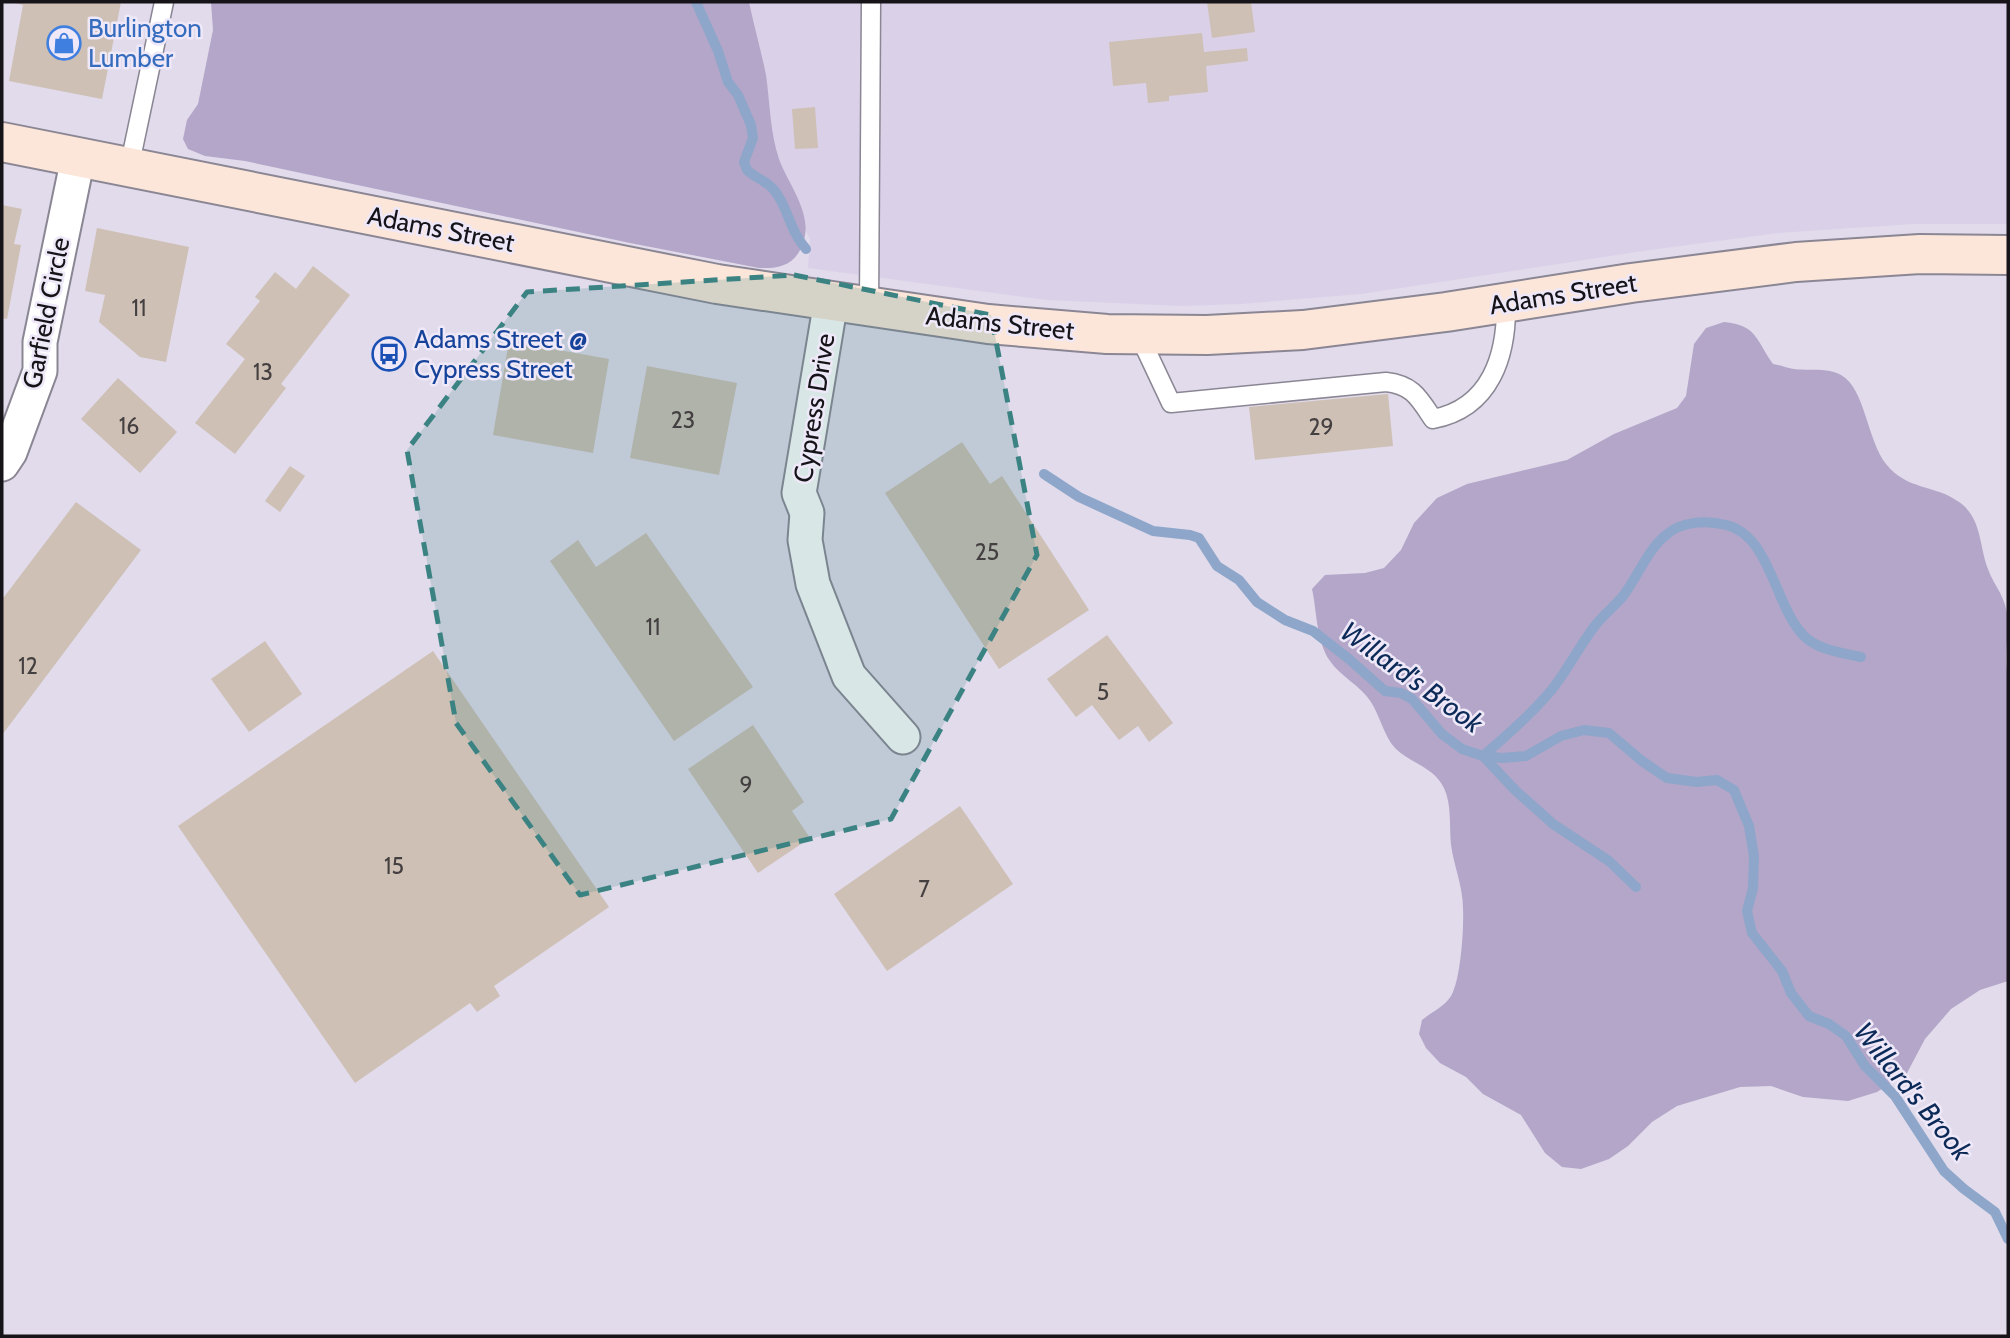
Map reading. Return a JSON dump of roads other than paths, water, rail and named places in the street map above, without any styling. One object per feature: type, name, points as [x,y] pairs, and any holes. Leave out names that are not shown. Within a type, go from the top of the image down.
[{"type":"main road","name":"Adams Street","points":[[2,142],[718,284],[1024,328],[1139,335],[1303,330],[1385,321],[1709,273],[1821,260],[1920,254],[2008,255]]},
{"type":"street","name":"Garfield Circle","points":[[2,464],[10,452],[40,371],[40,342],[78,158]]},
{"type":"street","name":"Cypress Drive","points":[[831,301],[799,493],[807,513],[805,540],[813,584],[849,677],[903,737]]},
{"type":"lane","points":[[129,168],[164,2]]},
{"type":"lane","points":[[869,307],[871,2]]},
{"type":"lane","points":[[1139,335],[1171,402],[1386,382],[1405,385],[1412,390],[1433,419],[1455,413],[1465,407],[1475,400],[1486,384],[1497,365],[1505,338],[1506,303]]},
{"type":"waterway","name":"Willard's Brook","points":[[696,2],[718,51],[728,82],[738,95],[751,125],[753,138],[744,162],[747,170],[774,190],[806,249]]},
{"type":"waterway","name":"Willard's Brook","points":[[1044,474],[1079,497],[1153,531],[1199,538],[1217,566],[1239,580],[1257,602],[1285,620],[1313,631],[1385,691],[1401,693],[1412,699],[1442,734],[1462,749],[1483,756],[1526,756],[1561,736],[1584,730],[1609,733],[1667,778],[1697,782],[1717,780],[1734,790],[1749,826],[1754,856],[1753,888],[1747,911],[1752,933],[1782,971],[1791,993],[1809,1016],[1829,1024],[1846,1036],[1865,1066],[1895,1096],[1944,1171],[1995,1212],[2008,1239]]},
{"type":"waterway","points":[[1636,887],[1609,861],[1553,824],[1483,756],[1549,693],[1594,627],[1623,596],[1660,541],[1672,530],[1702,522],[1718,523],[1741,531],[1753,542],[1762,556],[1793,622],[1803,635],[1822,647],[1861,657]]},
{"type":"place","name":"Burlington Lumber","points":[[64,43]]},
{"type":"place","name":"Adams Street @ Cypress Street","points":[[389,354]]}]
